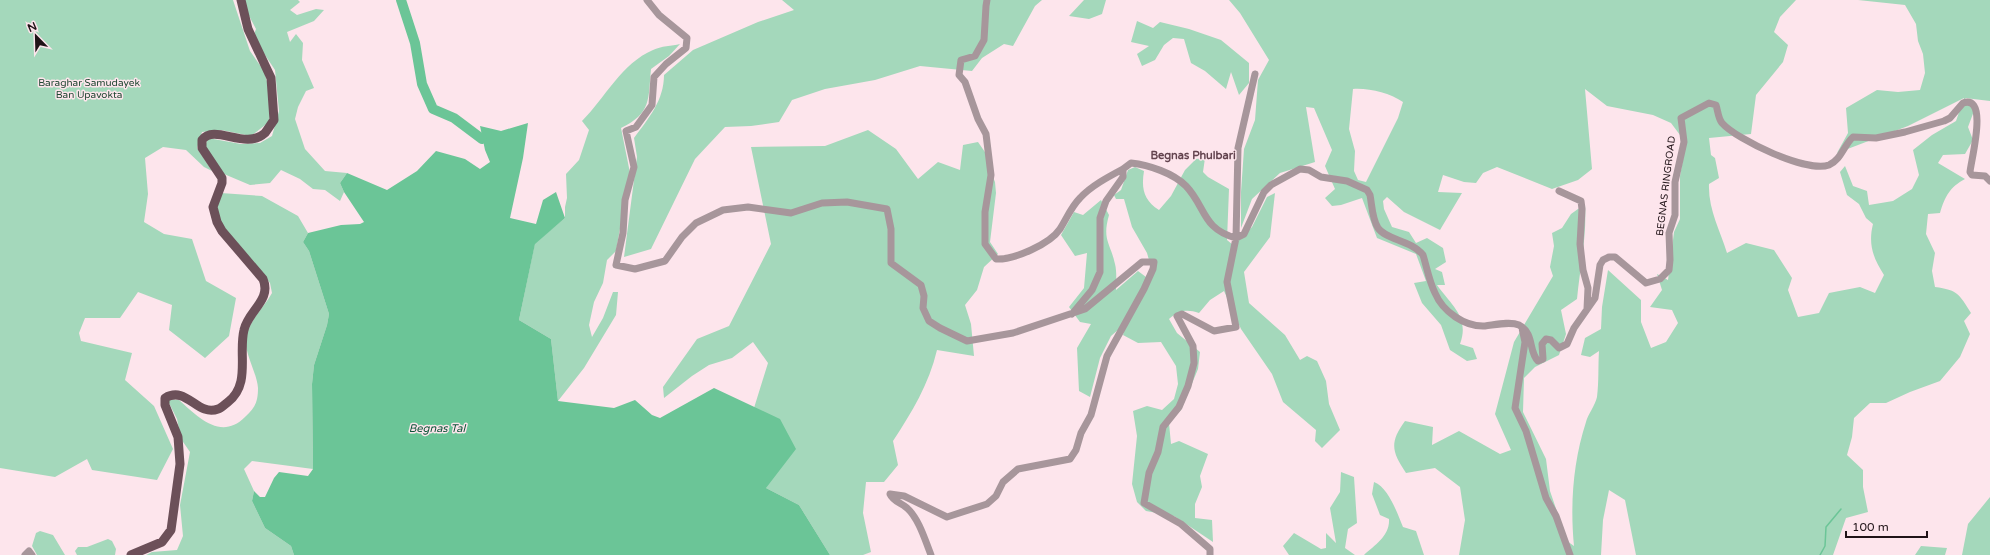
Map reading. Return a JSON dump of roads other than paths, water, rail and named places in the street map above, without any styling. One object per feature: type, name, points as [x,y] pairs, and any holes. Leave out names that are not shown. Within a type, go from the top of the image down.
[{"type":"main road","points":[[131,555],[162,542],[171,530],[180,464],[178,437],[165,405],[165,398],[172,394],[178,394],[208,411],[218,409],[233,398],[241,384],[244,360],[242,341],[244,328],[266,294],[266,286],[263,279],[222,231],[217,222],[213,207],[222,183],[222,178],[202,148],[202,140],[206,136],[214,134],[246,141],[264,134],[274,120],[271,78],[248,29],[241,0]]},
{"type":"street","points":[[647,0],[659,14],[687,38],[686,48],[666,64],[654,77],[652,105],[636,126],[626,131],[634,167],[625,200],[623,233],[616,264],[635,270],[665,261],[682,237],[696,223],[723,210],[748,207],[791,213],[822,203],[847,202],[887,209],[891,229],[891,263],[921,285],[924,296],[923,308],[929,321],[967,341],[1013,334],[1085,309],[1142,262],[1154,262],[1153,269],[1144,289],[1107,356],[1091,415],[1081,433],[1076,450],[1070,458],[1018,469],[1003,482],[996,496],[987,504],[964,510],[947,517],[904,496],[890,494],[892,498],[907,508],[917,522],[931,555]]},
{"type":"street","points":[[988,0],[986,6],[984,40],[975,56],[961,60],[959,75],[965,82],[978,119],[986,134],[991,175],[985,212],[985,244],[996,259],[1006,259],[1024,254],[1055,235],[1072,206],[1081,197],[1123,169],[1128,164],[1134,163],[1178,179],[1193,195],[1211,225],[1236,238]]},
{"type":"street","points":[[1210,555],[1210,549],[1181,524],[1144,503],[1149,473],[1158,452],[1163,427],[1179,407],[1188,386],[1194,363],[1193,346],[1177,316],[1182,314],[1214,331],[1236,327],[1227,282],[1236,238],[1238,148],[1255,74]]},
{"type":"street","name":"BEGNAS RINGROAD","points":[[1522,328],[1530,336],[1535,357],[1538,361],[1541,361],[1544,356],[1543,341],[1548,339],[1559,348],[1564,347],[1592,303],[1597,293],[1600,265],[1603,260],[1609,257],[1615,257],[1640,280],[1646,283],[1660,279],[1669,270],[1669,233],[1675,215],[1676,172],[1684,142],[1681,118],[1709,103],[1716,105],[1720,120],[1728,129],[1758,147],[1788,160],[1820,167],[1836,161],[1853,137],[1876,138],[1905,132],[1950,118],[1963,103],[1970,102],[1974,104],[1977,113],[1976,142],[1970,172],[1972,175],[1985,176],[1990,181]]},
{"type":"street","points":[[1072,314],[1092,290],[1100,272],[1100,218],[1106,201],[1123,177],[1123,169]]},
{"type":"street","points":[[1236,238],[1244,234],[1264,192],[1271,185],[1292,173],[1306,169],[1321,176],[1347,181],[1369,192],[1375,223],[1380,231],[1412,246],[1423,255],[1435,294],[1452,315],[1465,324],[1481,326],[1516,324],[1522,328],[1525,342],[1515,408],[1526,430],[1546,498],[1556,516],[1570,555]]},
{"type":"street","points":[[1558,191],[1581,201],[1580,244],[1583,270],[1588,288],[1587,309]]},
{"type":"street","points":[[25,555],[29,551],[32,555]]},
{"type":"water","name":"Begnas Tal","points":[[528,123],[523,158],[510,218],[536,224],[543,200],[556,192],[565,218],[535,244],[519,320],[551,339],[558,401],[614,408],[635,400],[652,415],[660,418],[714,388],[780,419],[796,449],[766,488],[799,505],[830,555],[294,555],[291,546],[265,528],[252,501],[254,491],[260,497],[265,497],[274,478],[279,472],[308,476],[313,469],[312,384],[314,365],[329,314],[309,251],[303,242],[308,233],[341,225],[360,224],[364,222],[344,192],[340,183],[347,173],[387,190],[417,171],[436,151],[465,159],[480,169],[490,162],[485,150],[480,126],[501,131]]},
{"type":"waterway","points":[[401,0],[415,43],[422,84],[433,109],[454,118],[482,139]]},
{"type":"waterway","points":[[1820,555],[1825,546],[1826,527],[1841,509]]},
{"type":"district","name":"Begnas Phulbari","points":[[1193,155]]},
{"type":"park label","name":"Baraghar Samudayek Ban Upavokta","points":[[89,88]]}]
